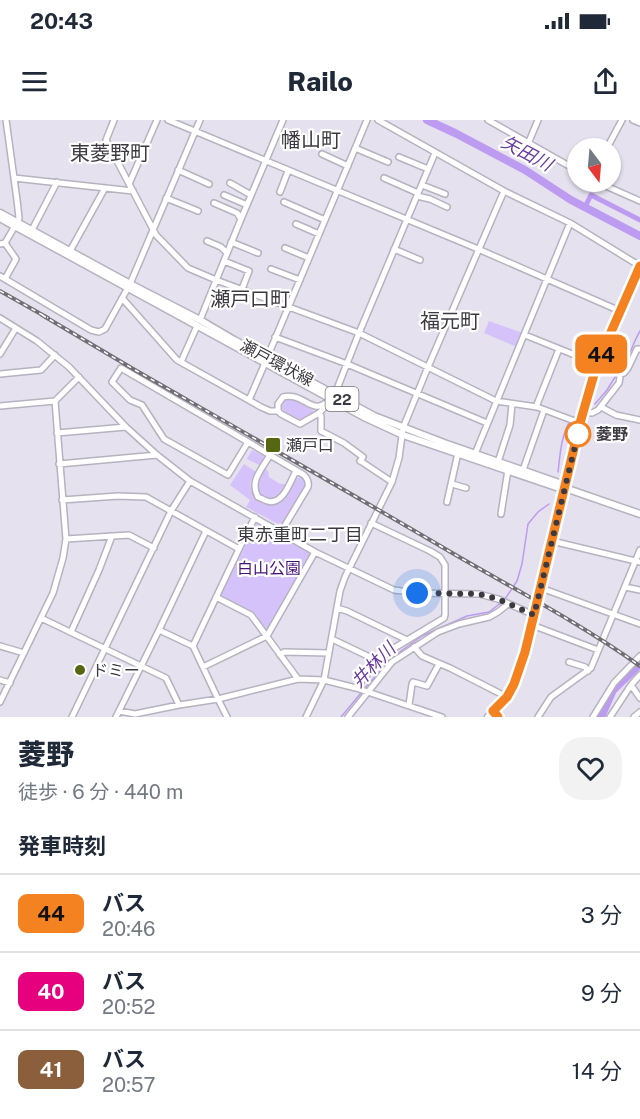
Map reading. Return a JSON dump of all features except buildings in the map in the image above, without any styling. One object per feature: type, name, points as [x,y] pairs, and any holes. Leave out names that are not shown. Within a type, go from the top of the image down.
[{"type":"main road","name":"瀬戸環状線","points":[[0,213],[16,224],[332,397],[403,432],[556,487],[565,488],[640,514]]},
{"type":"main road","name":"瀬戸環状線","points":[[0,218],[32,230],[129,286]]},
{"type":"main road","points":[[488,717],[507,697],[520,670],[565,488],[578,422],[597,364],[640,266]]},
{"type":"main road","name":"瀬戸環状線","points":[[403,432],[523,470],[559,483],[565,488]]},
{"type":"street","points":[[6,120],[19,218],[3,244],[16,259],[3,277],[95,332],[105,329],[129,286],[200,120]]},
{"type":"street","points":[[114,120],[106,140],[156,235],[188,268],[359,333],[496,401],[536,407],[578,422]]},
{"type":"street","points":[[129,184],[157,120]]},
{"type":"street","points":[[168,120],[478,249],[620,311]]},
{"type":"street","points":[[181,362],[283,120]]},
{"type":"street","points":[[249,400],[367,120]]},
{"type":"street","points":[[378,120],[504,191],[570,223],[640,266]]},
{"type":"street","points":[[488,120],[567,165]]},
{"type":"street","points":[[502,128],[504,120]]},
{"type":"street","points":[[528,144],[538,120]]},
{"type":"street","points":[[612,138],[622,120]]},
{"type":"street","points":[[633,120],[640,123]]},
{"type":"street","points":[[355,148],[388,162]]},
{"type":"street","points":[[122,298],[177,360],[270,411],[278,411],[300,424],[319,413],[332,397],[435,153]]},
{"type":"street","points":[[322,154],[348,165]]},
{"type":"street","points":[[399,157],[428,169]]},
{"type":"street","points":[[178,170],[209,184]]},
{"type":"street","points":[[280,192],[288,171]]},
{"type":"street","points":[[14,177],[133,191]]},
{"type":"street","points":[[384,178],[447,207]]},
{"type":"street","points":[[32,230],[57,182]]},
{"type":"street","points":[[230,183],[251,195]]},
{"type":"street","points":[[422,185],[445,194]]},
{"type":"street","points":[[70,251],[105,188]]},
{"type":"street","points":[[297,717],[307,716],[324,680],[340,591],[392,482],[403,432],[417,393],[504,191]]},
{"type":"street","points":[[620,192],[640,201]]},
{"type":"street","points":[[224,195],[247,205]]},
{"type":"street","points":[[166,198],[198,211]]},
{"type":"street","points":[[284,202],[325,220]]},
{"type":"street","points":[[214,203],[237,213],[241,219]]},
{"type":"street","points":[[475,454],[570,223]]},
{"type":"street","points":[[296,224],[319,234]]},
{"type":"street","points":[[207,241],[221,247],[227,253]]},
{"type":"street","points":[[231,242],[258,253]]},
{"type":"street","points":[[285,248],[309,258]]},
{"type":"street","points":[[394,249],[420,260]]},
{"type":"street","points":[[224,261],[249,271],[242,289]]},
{"type":"street","points":[[271,269],[300,280]]},
{"type":"street","points":[[0,318],[37,341],[69,367],[126,427],[190,481],[315,552],[394,590],[417,593],[479,594],[498,599],[534,615]]},
{"type":"street","points":[[0,354],[16,328]]},
{"type":"street","points":[[525,334],[597,364]]},
{"type":"street","points":[[275,337],[347,364],[487,423]]},
{"type":"street","points":[[620,374],[626,371],[640,342]]},
{"type":"street","points":[[583,412],[592,412],[601,407],[619,383],[618,356],[604,347]]},
{"type":"street","points":[[536,407],[559,349]]},
{"type":"street","points":[[0,374],[41,370],[55,355]]},
{"type":"street","points":[[248,442],[228,475],[164,439],[142,405],[130,400],[112,382],[121,368],[248,442],[296,471],[304,475],[309,483],[308,487],[281,532]]},
{"type":"street","points":[[0,406],[55,401],[79,378]]},
{"type":"street","points":[[278,411],[278,404],[283,397],[289,395],[296,396],[316,407],[321,406],[332,397]]},
{"type":"street","points":[[0,702],[55,589],[66,539],[55,401]]},
{"type":"street","points":[[498,462],[510,425],[512,404]]},
{"type":"street","points":[[601,407],[616,415],[640,420]]},
{"type":"street","points":[[523,470],[544,410]]},
{"type":"street","points":[[319,413],[321,431],[344,443],[363,457],[360,461],[392,482]]},
{"type":"street","points":[[57,433],[126,427]]},
{"type":"street","points":[[447,502],[458,453]]},
{"type":"street","points":[[59,464],[157,455]]},
{"type":"street","points":[[270,455],[255,481],[254,486],[258,497],[267,501],[276,501],[282,497],[296,471]]},
{"type":"street","points":[[501,514],[508,470]]},
{"type":"street","points":[[72,717],[171,511],[190,481]]},
{"type":"street","points":[[452,484],[466,488]]},
{"type":"street","points":[[63,500],[118,496],[146,497],[239,549]]},
{"type":"street","points":[[193,646],[255,518]]},
{"type":"street","points":[[356,688],[378,661],[444,618],[445,565],[440,557],[371,523]]},
{"type":"street","points":[[206,531],[117,714],[135,714],[218,699],[298,680],[324,680],[356,688],[442,717]]},
{"type":"street","points":[[71,632],[86,602],[112,536]]},
{"type":"street","points":[[66,539],[129,536],[154,548]]},
{"type":"street","points":[[552,541],[638,561]]},
{"type":"street","points":[[538,717],[551,697],[591,668],[625,586],[638,561],[640,550]]},
{"type":"street","points":[[203,667],[267,636],[315,552]]},
{"type":"street","points":[[625,586],[640,590]]},
{"type":"street","points":[[541,588],[640,624]]},
{"type":"street","points":[[216,597],[250,615],[298,680]]},
{"type":"street","points":[[348,717],[392,662],[447,628],[489,617],[508,604]]},
{"type":"street","points":[[337,608],[407,640]]},
{"type":"street","points":[[41,618],[166,678],[179,705]]},
{"type":"street","points":[[532,625],[598,650]]},
{"type":"street","points":[[159,630],[193,646],[227,717]]},
{"type":"street","points":[[332,639],[378,661]]},
{"type":"street","points":[[0,646],[24,653]]},
{"type":"street","points":[[414,647],[422,656],[507,697]]},
{"type":"street","points":[[280,655],[284,652],[329,653]]},
{"type":"street","points":[[593,717],[614,683],[640,656]]},
{"type":"street","points":[[569,662],[585,667],[588,671]]},
{"type":"street","points":[[409,705],[413,682],[427,686],[439,664]]},
{"type":"street","points":[[610,717],[640,675]]},
{"type":"street","points":[[0,680],[10,683]]},
{"type":"street","points":[[631,685],[640,698]]},
{"type":"street","points":[[493,711],[498,717]]},
{"type":"street","points":[[634,717],[640,712]]},
{"type":"green space","points":[[489,321],[523,333],[517,347],[484,333]]},
{"type":"green space","points":[[287,397],[315,412],[301,419],[289,416],[282,409]]},
{"type":"green space","points":[[252,450],[264,456],[259,465],[247,459]]},
{"type":"green space","points":[[244,464],[256,472],[251,481],[252,490],[260,502],[265,504],[279,502],[301,476],[307,482],[284,522],[278,524],[246,507],[250,500],[230,485]]},
{"type":"green space","points":[[265,468],[269,477],[280,484],[286,484],[281,493],[272,499],[258,493],[257,483]]},
{"type":"green space","name":"白山公園","points":[[257,523],[312,554],[267,632],[254,614],[219,597]]},
{"type":"waterway","name":"矢田川","points":[[427,120],[525,170],[571,200],[640,236]]},
{"type":"waterway","points":[[585,207],[591,195],[640,220]]},
{"type":"waterway","points":[[622,367],[640,331]]},
{"type":"waterway","points":[[595,404],[617,374]]},
{"type":"waterway","points":[[574,417],[578,414]]},
{"type":"waterway","points":[[558,472],[563,439],[570,421]]},
{"type":"waterway","points":[[505,599],[517,581],[528,524],[549,504]]},
{"type":"waterway","name":"井林川","points":[[393,658],[422,636],[467,616],[489,612],[502,602]]},
{"type":"waterway","name":"井林川","points":[[364,689],[389,661]]},
{"type":"waterway","points":[[601,717],[613,690],[640,664]]},
{"type":"waterway","name":"井林川","points":[[341,717],[361,693]]},
{"type":"railway","points":[[0,291],[48,318]]},
{"type":"railway","points":[[42,315],[567,619],[640,666]]},
{"type":"bus line","name":"44","points":[[498,717],[493,711],[507,697],[520,670],[580,423],[597,364],[640,266]]},
{"type":"place","name":"菱野","points":[[578,434]]},
{"type":"place","name":"瀬戸口","points":[[273,445]]},
{"type":"place","name":"ドミー","points":[[80,670]]},
{"type":"district","name":"幡山町","points":[[311,140]]},
{"type":"district","name":"東菱野町","points":[[110,153]]},
{"type":"district","name":"瀬戸口町","points":[[250,299]]},
{"type":"district","name":"福元町","points":[[450,321]]},
{"type":"district","name":"東赤重町二丁目","points":[[300,534]]},
{"type":"route","points":[[417,593],[479,594],[498,599],[534,615],[578,434]]}]
